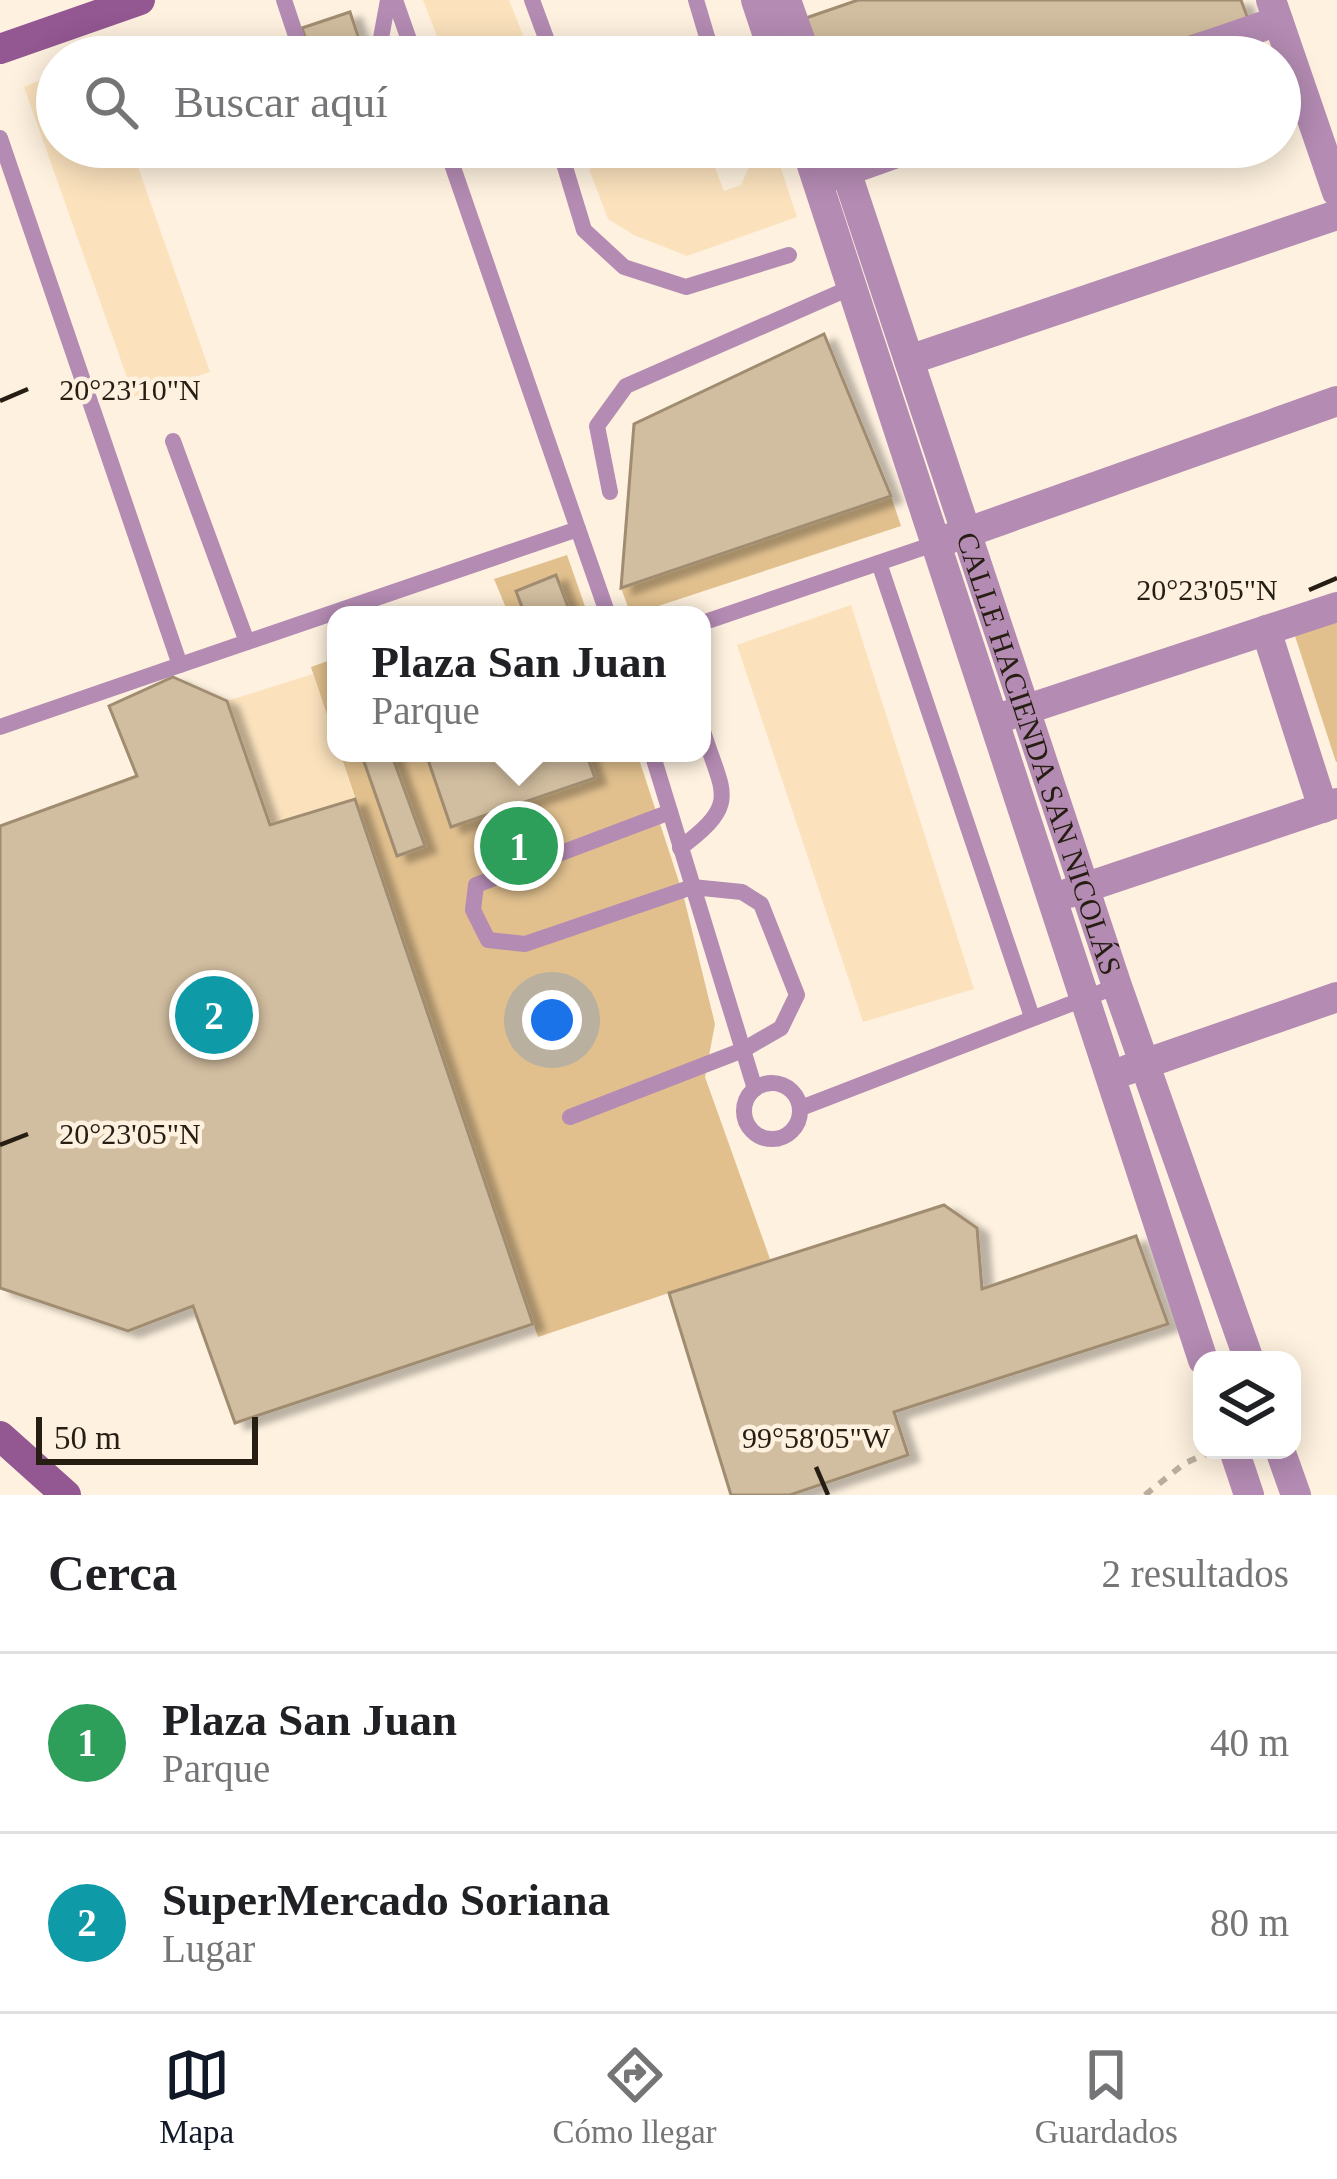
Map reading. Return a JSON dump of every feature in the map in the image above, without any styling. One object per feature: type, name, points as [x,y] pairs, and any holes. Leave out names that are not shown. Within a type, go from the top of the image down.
[{"type":"street","points":[[39,36],[140,0]]},
{"type":"street","points":[[756,0],[768,36]]},
{"type":"street","points":[[794,2],[801,36]]},
{"type":"street","points":[[1219,36],[1275,10]]},
{"type":"street","points":[[0,50],[36,37]]},
{"type":"street","points":[[1301,86],[1337,192]]},
{"type":"street","name":"CALLE HACIENDA SAN NICOLÁS","points":[[834,168],[852,286],[1200,1351]]},
{"type":"street","name":"CALLE HACIENDA SAN NICOLÁS","points":[[835,168],[909,359],[1117,986],[1246,1351]]},
{"type":"street","points":[[909,359],[1337,215]]},
{"type":"street","points":[[934,544],[1337,401]]},
{"type":"street","points":[[993,722],[1337,607]]},
{"type":"street","points":[[1051,899],[1330,806],[1266,630]]},
{"type":"street","points":[[1108,1076],[1337,997]]},
{"type":"street","points":[[0,1436],[66,1495]]},
{"type":"street","points":[[1237,1459],[1249,1495]]},
{"type":"street","points":[[1283,1459],[1296,1495]]},
{"type":"lane","points":[[284,0],[296,36]]},
{"type":"lane","points":[[382,36],[392,0]]},
{"type":"lane","points":[[392,0],[407,36]]},
{"type":"lane","points":[[532,0],[545,36]]},
{"type":"lane","points":[[696,0],[707,36]]},
{"type":"lane","points":[[2,146],[180,665]]},
{"type":"lane","points":[[453,168],[605,606]]},
{"type":"lane","points":[[566,168],[584,230],[624,267],[686,287],[788,255]]},
{"type":"lane","points":[[610,493],[597,426],[626,386],[852,286]]},
{"type":"lane","points":[[173,441],[247,642]]},
{"type":"lane","points":[[352,606],[578,529]]},
{"type":"lane","points":[[711,620],[934,544]]},
{"type":"lane","points":[[879,563],[1032,1017]]},
{"type":"lane","points":[[0,727],[327,615]]},
{"type":"lane","points":[[680,848],[718,820],[724,801],[711,758]]},
{"type":"lane","points":[[655,762],[755,1089],[744,1112],[757,1135],[783,1138],[796,1126],[801,1108]]},
{"type":"lane","points":[[570,1117],[743,1050],[782,1028],[797,995],[760,904],[742,892],[692,887],[525,944],[488,940],[473,910],[476,885],[670,812]]},
{"type":"lane","points":[[801,1108],[1117,986]]},
{"type":"lane","points":[[755,1089],[783,1085],[801,1108]]},
{"type":"path","points":[[1144,1495],[1193,1459]]},
{"type":"shaded area","points":[[423,0],[509,0],[523,36],[437,36]]},
{"type":"shaded area","points":[[36,82],[36,121],[24,87]]},
{"type":"shaded area","points":[[53,168],[138,168],[210,372],[134,397]]},
{"type":"shaded area","points":[[715,168],[724,191],[741,185],[749,168],[781,168],[797,217],[687,256],[608,219],[589,169]]},
{"type":"shaded area","points":[[891,496],[901,526],[658,606],[628,606],[621,588]]},
{"type":"shaded area","points":[[567,555],[585,606],[505,606],[494,579]]},
{"type":"shaded area","points":[[851,605],[974,989],[863,1022],[737,645]]},
{"type":"shaded area","points":[[1337,619],[1337,762],[1336,762],[1294,633]]},
{"type":"shaded area","points":[[327,661],[327,715],[311,667]]},
{"type":"shaded area","points":[[313,674],[327,716],[327,762],[343,762],[355,799],[270,825],[227,701]]},
{"type":"shaded area","points":[[343,762],[640,762],[683,894],[715,1024],[705,1077],[770,1259],[538,1337]]},
{"type":"building","points":[[858,0],[1241,0],[1248,19],[1193,36],[813,36],[806,18]]},
{"type":"building","points":[[350,12],[358,36],[305,36],[302,28]]},
{"type":"building","points":[[824,334],[891,496],[621,588],[634,424]]},
{"type":"building","points":[[556,575],[568,606],[522,606],[516,591]]},
{"type":"building","points":[[173,677],[227,701],[270,825],[355,799],[533,1324],[235,1423],[193,1306],[128,1331],[0,1288],[0,826],[137,776],[109,706]]},
{"type":"building","points":[[364,762],[394,762],[425,846],[397,856]]},
{"type":"building","points":[[429,762],[589,762],[595,778],[451,827]]},
{"type":"building","points":[[944,1205],[977,1228],[982,1289],[1136,1236],[1168,1324],[894,1412],[908,1455],[790,1495],[731,1495],[669,1293]]},
{"type":"place","name":"Plaza San Juan","points":[[519,846]]},
{"type":"place","name":"SuperMercado Soriana","points":[[214,1015]]}]
